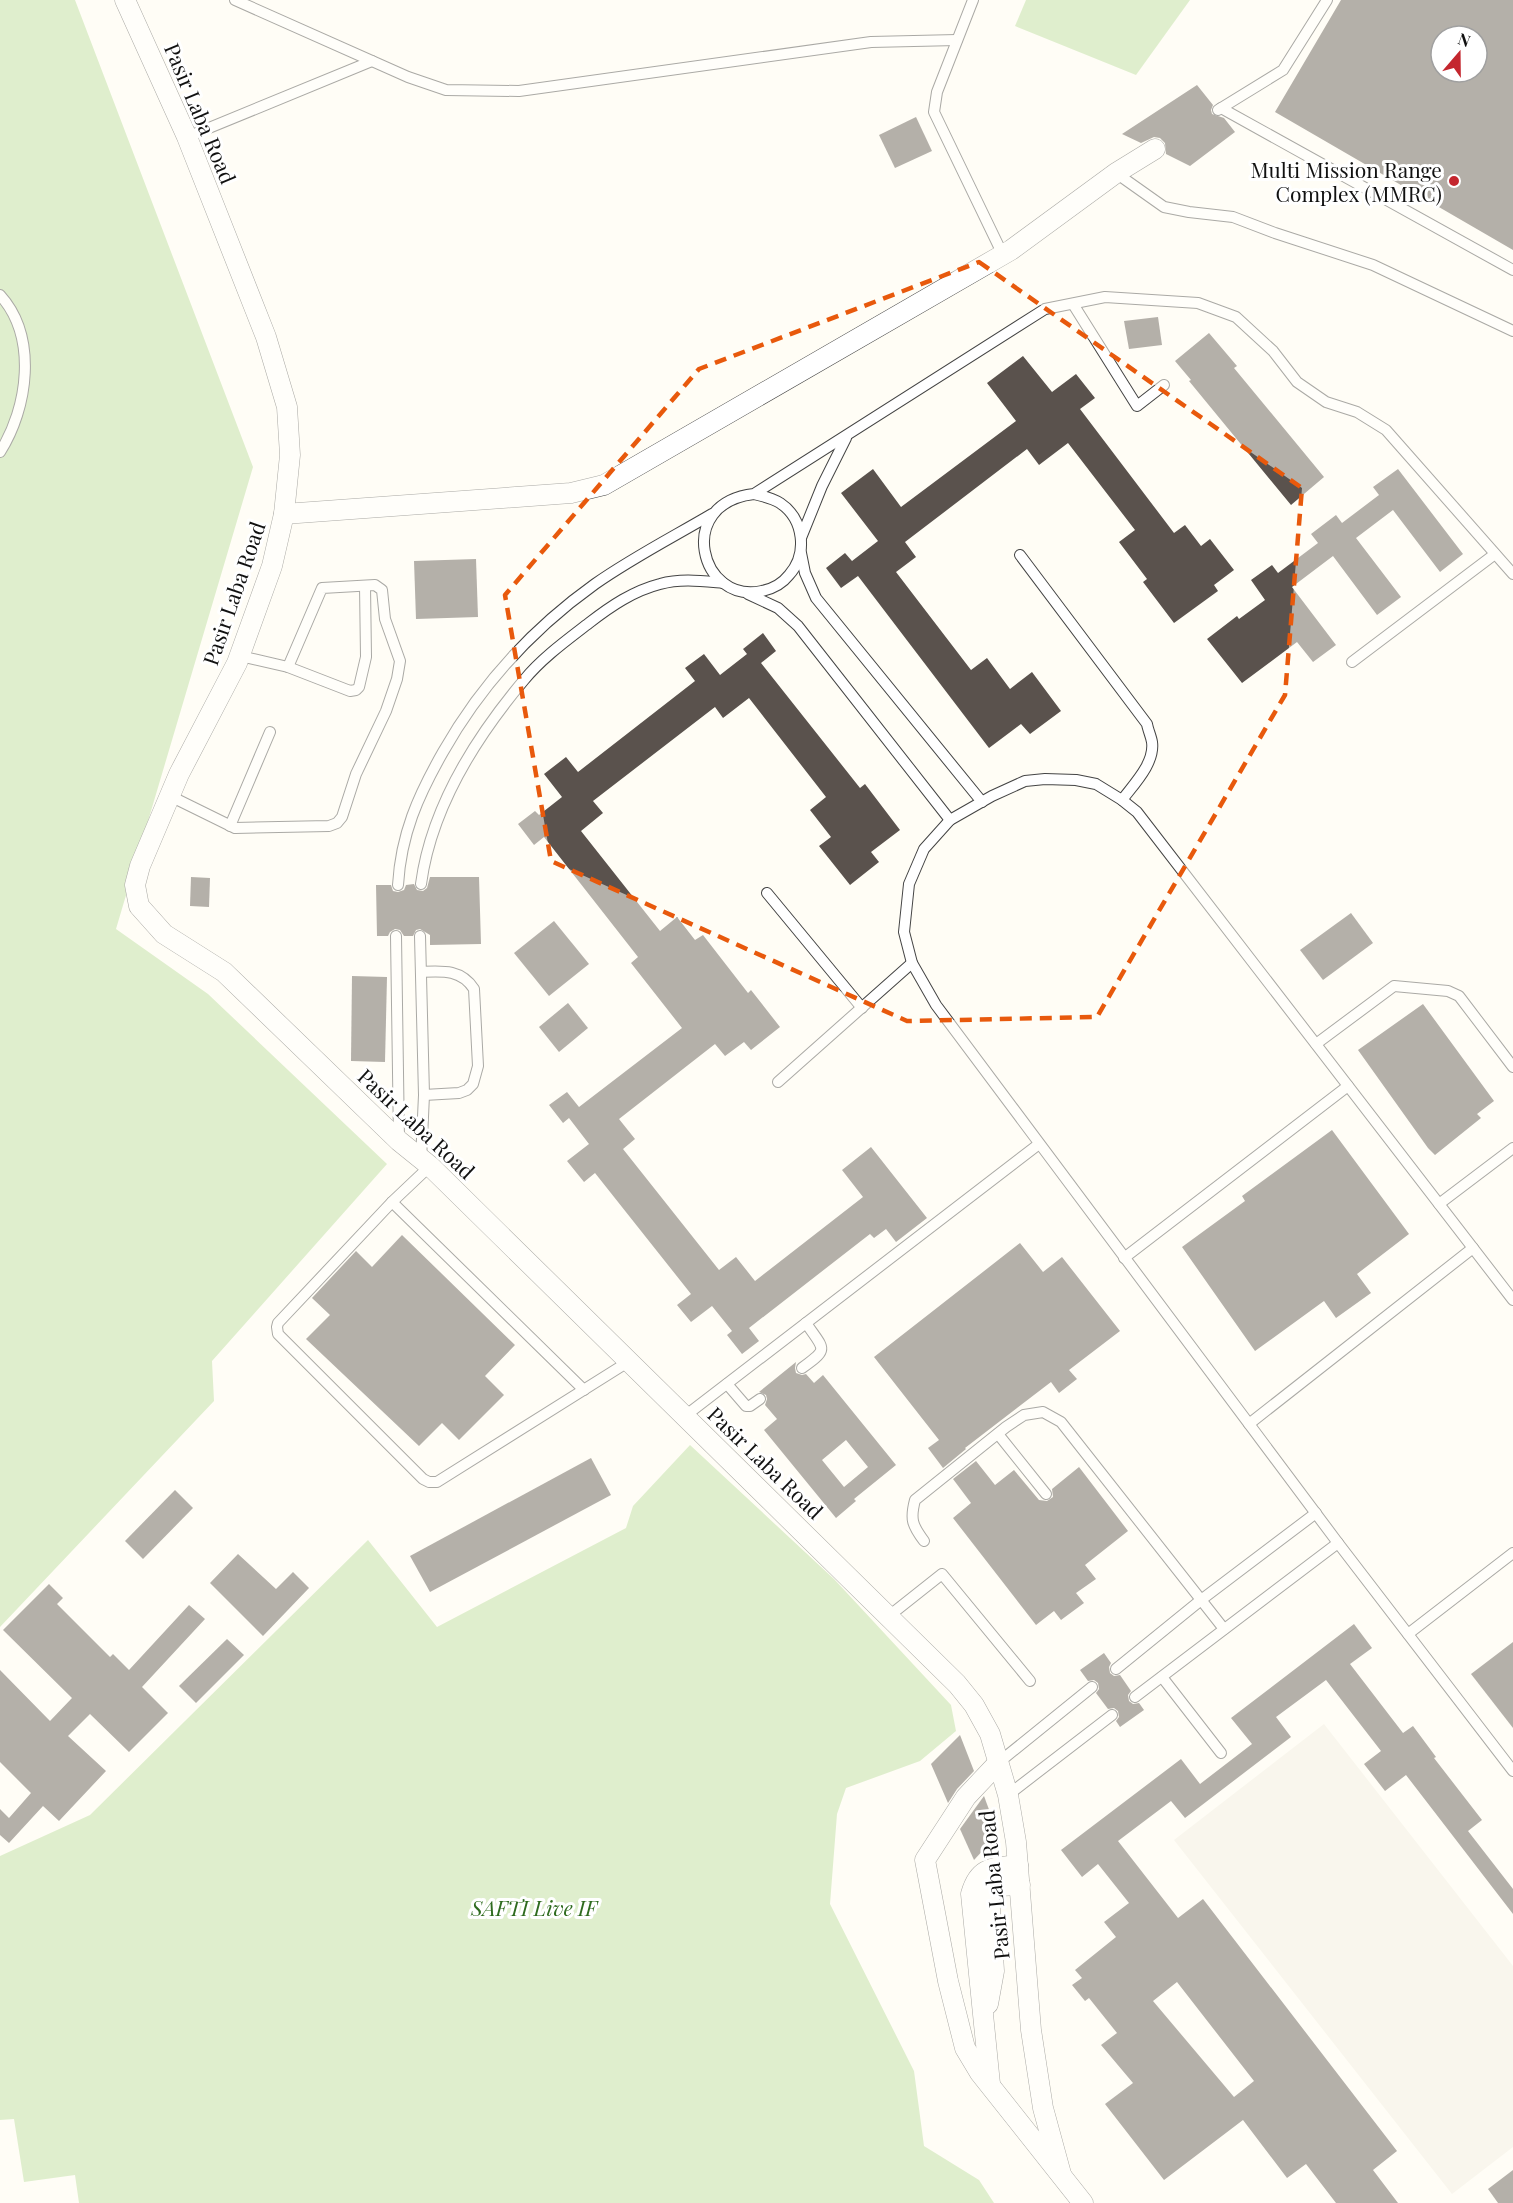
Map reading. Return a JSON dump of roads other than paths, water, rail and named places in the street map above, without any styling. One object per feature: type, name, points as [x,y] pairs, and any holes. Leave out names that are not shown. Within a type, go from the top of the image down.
[{"type":"street","name":"Pasir Laba Road","points":[[125,0],[187,137],[266,337],[287,407],[290,455],[284,514],[272,566],[240,656],[179,774],[140,866],[135,885],[139,906],[164,934],[224,972],[399,1141],[425,1163],[889,1616],[957,1684],[974,1705],[990,1734],[1008,1795],[1020,1885],[1030,2030],[1043,2108],[1061,2174],[1083,2203]]},
{"type":"street","points":[[284,514],[571,493],[604,485],[1003,255],[1116,173],[1155,149]]},
{"type":"street","points":[[999,1763],[966,1797],[925,1860],[948,1981],[965,2048],[980,2073],[1061,2174]]},
{"type":"street","points":[[990,2084],[971,1894],[975,1881],[987,1869],[1018,1865]]},
{"type":"street","points":[[983,2027],[994,1971],[989,1894],[1000,1886],[1020,1885]]},
{"type":"lane","points":[[235,0],[408,77],[446,90],[519,91],[871,42],[957,40]]},
{"type":"lane","points":[[973,0],[934,101],[934,112],[1003,255]]},
{"type":"lane","points":[[1327,0],[1283,70],[1219,109],[1513,270]]},
{"type":"lane","points":[[187,137],[372,60]]},
{"type":"lane","points":[[1116,173],[1164,207],[1233,217],[1373,265],[1513,331]]},
{"type":"lane","points":[[0,295],[8,304],[18,326],[23,343],[25,367],[19,411],[13,429],[0,452]]},
{"type":"lane","points":[[754,494],[1045,309],[1105,297],[1198,303],[1236,317],[1273,351],[1298,382],[1326,402],[1357,412],[1386,430],[1513,574]]},
{"type":"lane","points":[[1073,304],[1137,406],[1164,385]]},
{"type":"lane","points":[[801,538],[822,486],[846,437]]},
{"type":"lane","points":[[398,885],[404,840],[413,809],[453,736],[504,664],[536,632],[595,584],[713,513],[725,502],[739,496],[754,494],[768,497],[781,503],[791,513],[798,525],[805,573],[816,598],[982,801]]},
{"type":"lane","points":[[713,513],[706,527],[703,542],[705,558],[712,571],[723,583]]},
{"type":"lane","points":[[743,591],[756,592],[780,584],[790,575],[801,552]]},
{"type":"lane","points":[[1352,662],[1495,554]]},
{"type":"lane","points":[[1020,555],[1147,724],[1152,743],[1151,754],[1147,765],[1122,800]]},
{"type":"lane","points":[[421,884],[436,820],[454,784],[497,715],[525,678],[614,604],[634,592],[685,579],[723,583],[743,591],[777,608],[798,626],[950,820]]},
{"type":"lane","points":[[170,796],[235,828],[329,826],[337,823],[342,817],[359,766],[386,711],[398,679],[400,661],[384,615],[382,590],[375,585],[326,587],[319,590],[288,667]]},
{"type":"lane","points":[[240,656],[288,667],[350,691],[356,690],[359,687],[366,657],[365,586]]},
{"type":"lane","points":[[230,826],[270,732]]},
{"type":"lane","points":[[1513,1300],[1137,812],[1122,800],[1096,784],[1076,780],[1024,781],[982,801],[950,820],[924,849],[909,884],[904,932],[912,963],[936,1005],[1338,1543],[1513,1771]]},
{"type":"lane","points":[[767,893],[862,1008]]},
{"type":"lane","points":[[396,936],[399,1141]]},
{"type":"lane","points":[[420,936],[425,1163],[392,1202],[278,1323],[278,1334],[423,1479],[429,1482],[437,1482],[628,1362]]},
{"type":"lane","points":[[778,1082],[912,963]]},
{"type":"lane","points":[[421,972],[453,972],[470,982],[476,995],[478,1066],[473,1084],[467,1090],[459,1093],[424,1095]]},
{"type":"lane","points":[[1316,1044],[1394,986],[1448,991],[1459,996],[1513,1067]]},
{"type":"lane","points":[[1125,1258],[1348,1086]]},
{"type":"lane","points":[[685,1416],[1040,1144]]},
{"type":"lane","points":[[1439,1204],[1513,1148]]},
{"type":"lane","points":[[392,1202],[584,1390]]},
{"type":"lane","points":[[1249,1424],[1473,1248]]},
{"type":"lane","points":[[802,1368],[821,1355],[823,1351],[806,1323]]},
{"type":"lane","points":[[727,1384],[746,1406],[760,1399]]},
{"type":"lane","points":[[924,1541],[915,1529],[911,1516],[915,1500],[1024,1415],[1043,1412],[1061,1422],[1224,1629]]},
{"type":"lane","points":[[998,1434],[1046,1494]]},
{"type":"lane","points":[[1116,1669],[1201,1600],[1316,1513]]},
{"type":"lane","points":[[1135,1697],[1338,1543]]},
{"type":"lane","points":[[1408,1634],[1513,1553]]},
{"type":"lane","points":[[889,1616],[942,1574],[1030,1681]]},
{"type":"lane","points":[[1162,1677],[1221,1753]]},
{"type":"lane","points":[[999,1763],[1092,1687]]},
{"type":"lane","points":[[1008,1795],[1112,1715]]},
{"type":"place","name":"Multi Mission Range Complex (MMRC)","points":[[1454,181]]},
{"type":"park label","name":"SAFTI Live IF","points":[[534,1907]]}]
